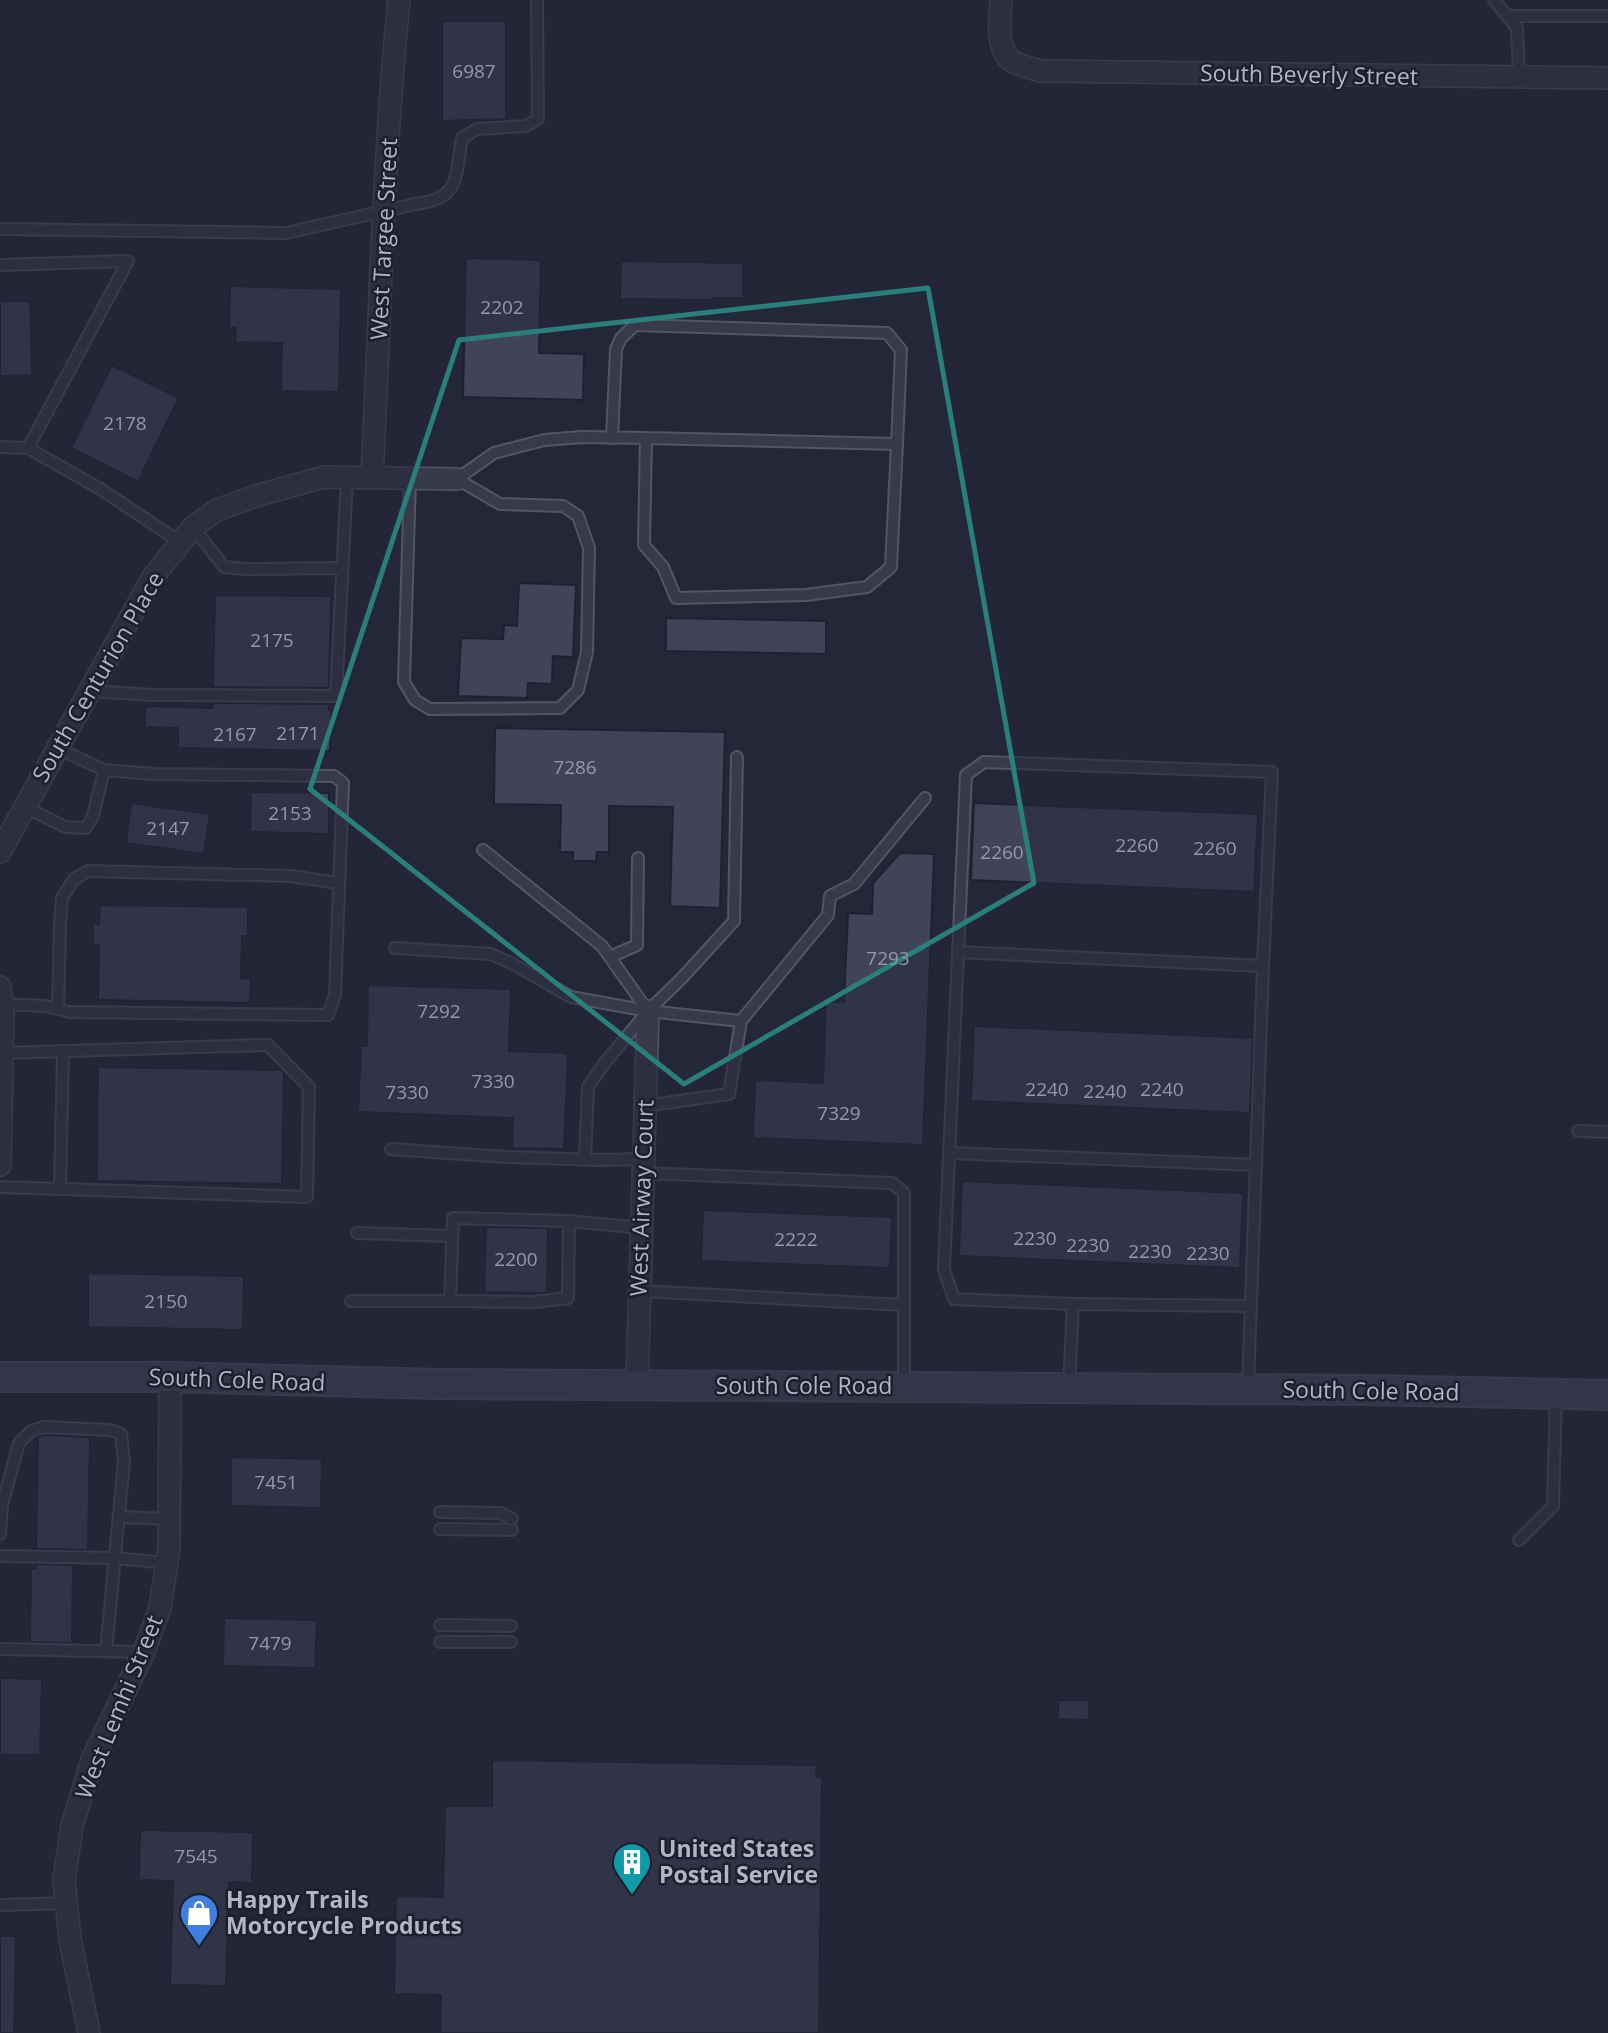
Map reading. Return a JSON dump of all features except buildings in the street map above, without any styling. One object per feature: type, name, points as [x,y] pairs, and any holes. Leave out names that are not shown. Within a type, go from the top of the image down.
[{"type":"main road","name":"South Cole Road","points":[[0,1377],[170,1377],[346,1383],[1248,1389],[1608,1395]]},
{"type":"street","name":"West Targee Street","points":[[372,478],[384,212],[399,0]]},
{"type":"street","name":"South Beverly Street","points":[[1001,0],[1000,32],[1003,48],[1012,61],[1040,71],[1608,78]]},
{"type":"street","name":"South Centurion Place","points":[[0,852],[153,577],[186,535],[217,510],[259,495],[324,478],[457,479]]},
{"type":"street","points":[[0,1165],[1,998]]},
{"type":"street","name":"West Airway Court","points":[[637,1386],[648,1011]]},
{"type":"street","name":"West Lemhi Street","points":[[89,2033],[71,1938],[64,1880],[72,1826],[92,1760],[144,1652],[160,1608],[169,1519],[170,1377]]},
{"type":"lane","points":[[0,229],[286,233],[431,202],[444,196],[453,187],[462,138],[477,129],[526,126],[538,119],[537,0]]},
{"type":"lane","points":[[1494,0],[1517,28],[1519,77]]},
{"type":"lane","points":[[1507,16],[1608,16]]},
{"type":"lane","points":[[0,265],[128,261],[28,448]]},
{"type":"lane","points":[[612,438],[617,349],[621,338],[635,325],[887,333],[901,350],[891,566],[867,587],[806,595],[676,598],[663,568],[644,545],[646,438]]},
{"type":"lane","points":[[410,478],[404,682],[415,700],[430,709],[561,708],[578,690],[587,652],[589,548],[578,516],[563,506],[500,503],[457,479],[494,453],[544,440],[582,437],[897,443]]},
{"type":"lane","points":[[0,447],[28,448],[186,535],[225,567],[342,568]]},
{"type":"lane","points":[[90,691],[153,695],[336,696],[347,478]]},
{"type":"lane","points":[[1,998],[70,1012],[328,1015],[335,995],[343,783],[334,776],[154,774],[104,769],[57,748]]},
{"type":"lane","points":[[585,1159],[589,1087],[603,1065],[648,1011],[734,921],[737,757]]},
{"type":"lane","points":[[1248,1389],[1272,772],[984,762],[966,775],[944,1269],[954,1299],[1073,1304],[1251,1306]]},
{"type":"lane","points":[[25,807],[65,828],[86,828],[93,816],[104,769]]},
{"type":"lane","points":[[645,1106],[730,1094],[741,1021],[828,915],[830,896],[854,884],[925,798]]},
{"type":"lane","points":[[483,850],[602,946],[648,1011]]},
{"type":"lane","points":[[610,957],[637,946],[639,858]]},
{"type":"lane","points":[[58,1009],[62,898],[75,879],[88,871],[290,876],[339,883]]},
{"type":"lane","points":[[395,948],[491,954],[571,997],[648,1011],[741,1021]]},
{"type":"lane","points":[[958,952],[1263,966]]},
{"type":"lane","points":[[0,1186],[307,1197],[309,1087],[268,1045],[2,1053]]},
{"type":"lane","points":[[60,1189],[63,1051]]},
{"type":"lane","points":[[1578,1131],[1608,1132]]},
{"type":"lane","points":[[391,1149],[585,1159],[644,1166],[892,1183],[904,1192],[904,1386]]},
{"type":"lane","points":[[950,1153],[1256,1166]]},
{"type":"lane","points":[[450,1301],[453,1218],[569,1221],[641,1228]]},
{"type":"lane","points":[[351,1301],[534,1302],[568,1298],[569,1221]]},
{"type":"lane","points":[[357,1233],[452,1236]]},
{"type":"lane","points":[[640,1292],[904,1305]]},
{"type":"lane","points":[[1069,1388],[1073,1304]]},
{"type":"lane","points":[[1519,1540],[1553,1506],[1556,1394]]},
{"type":"lane","points":[[0,1534],[2,1505],[19,1443],[31,1431],[44,1427],[110,1430],[121,1434],[124,1461],[106,1651]]},
{"type":"lane","points":[[440,1512],[501,1513],[512,1524],[440,1529]]},
{"type":"lane","points":[[119,1517],[169,1519]]},
{"type":"lane","points":[[0,1556],[115,1558],[166,1563]]},
{"type":"lane","points":[[440,1625],[511,1626]]},
{"type":"lane","points":[[440,1642],[511,1642]]},
{"type":"lane","points":[[0,1648],[144,1652]]},
{"type":"lane","points":[[0,1905],[67,1903]]},
{"type":"highlighted area","points":[[928,288],[1034,883],[684,1084],[310,789],[459,340]]},
{"type":"place","name":"United States Postal Service","points":[[632,1896]]},
{"type":"place","name":"Happy Trails Motorcycle Products","points":[[199,1947]]}]
